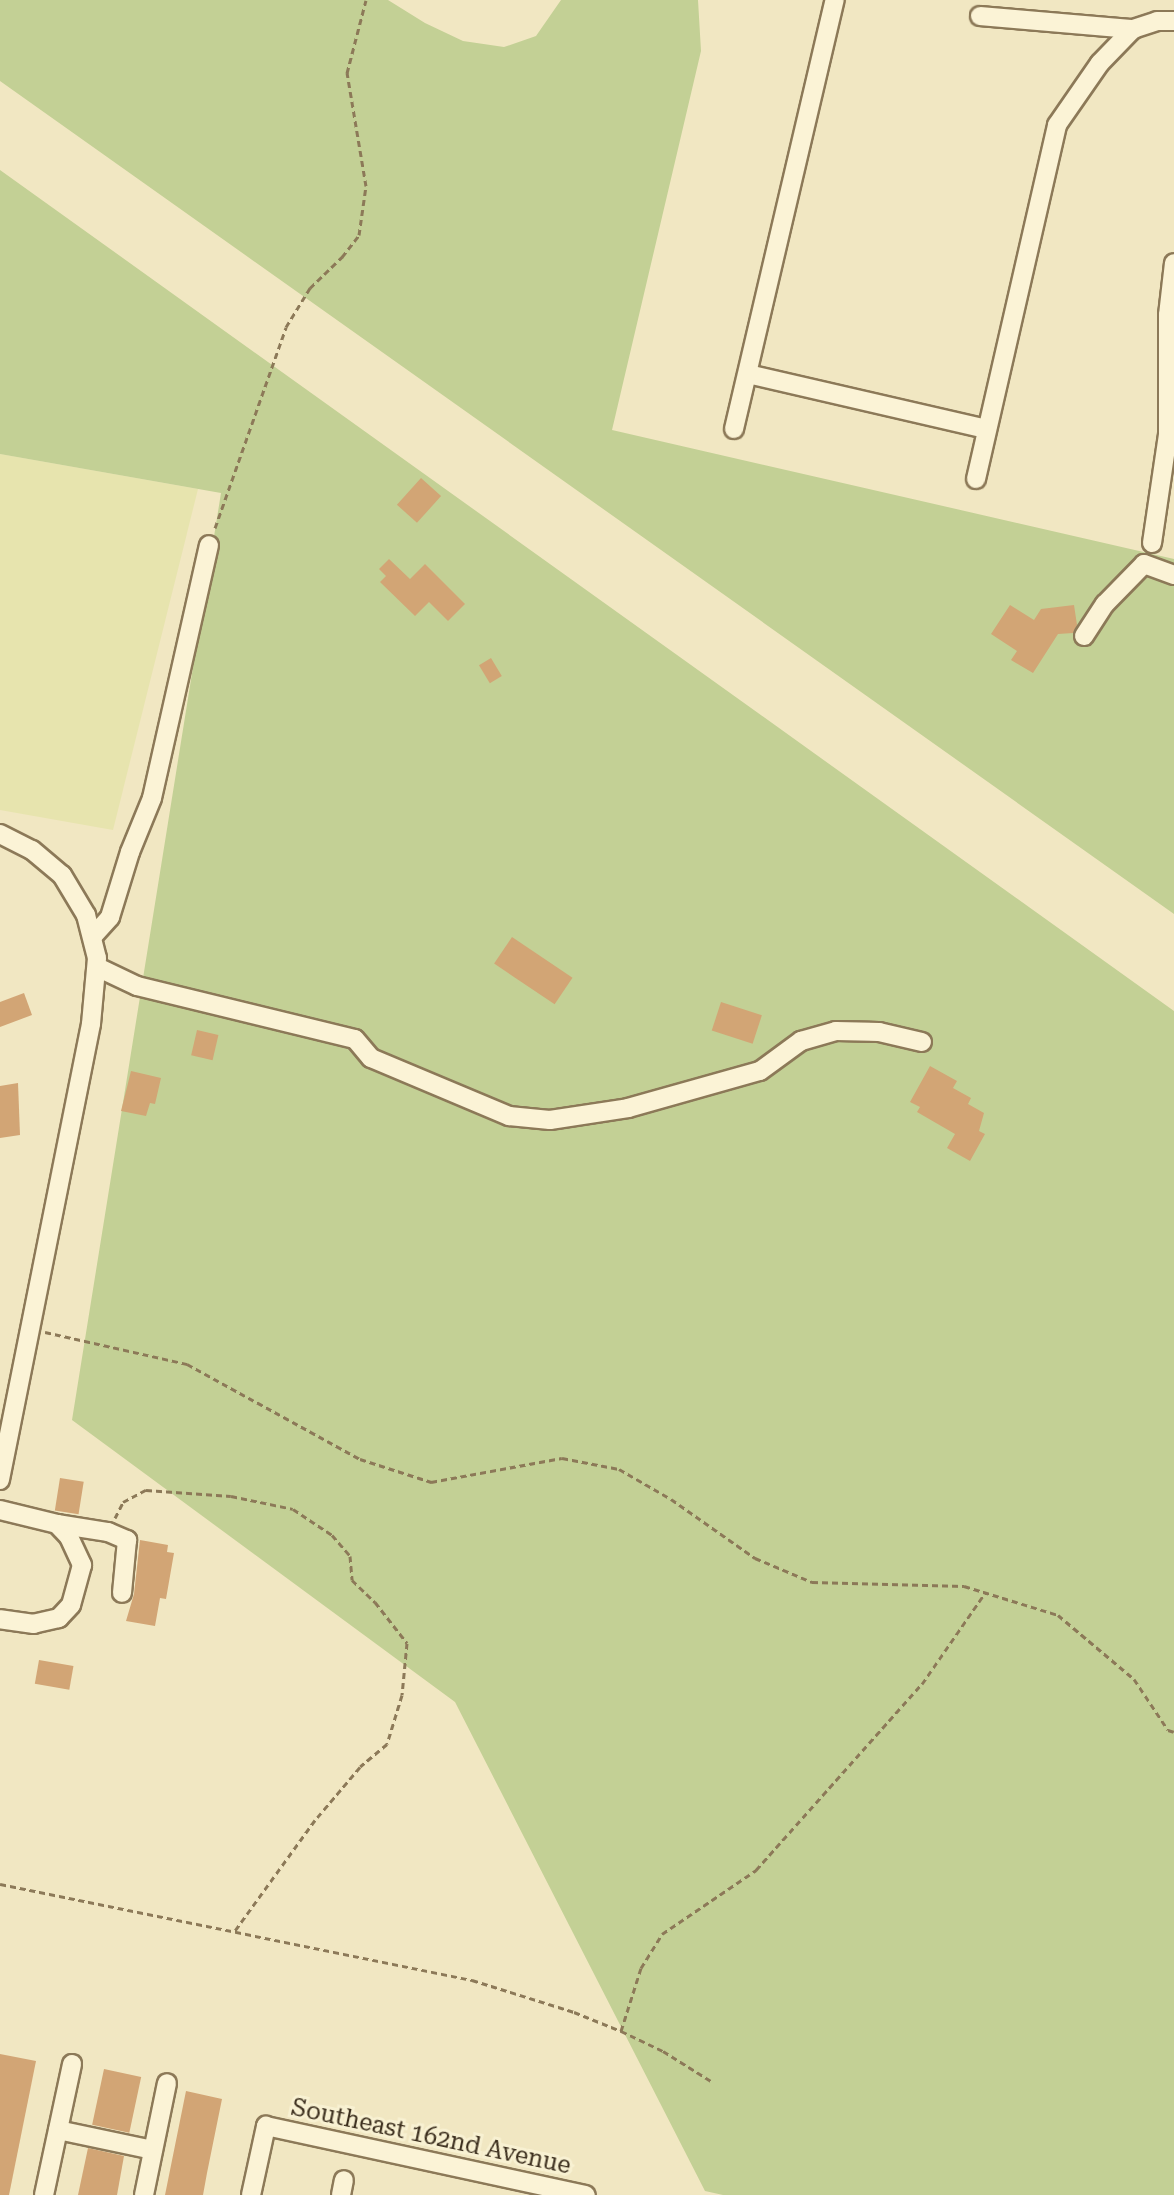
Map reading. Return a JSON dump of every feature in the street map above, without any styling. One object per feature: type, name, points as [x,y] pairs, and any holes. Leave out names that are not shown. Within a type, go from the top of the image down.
[{"type":"street","points":[[734,429],[835,0]]},
{"type":"street","points":[[980,16],[1133,29],[1174,21]]},
{"type":"street","points":[[976,479],[1057,125],[1100,63],[1133,29]]},
{"type":"street","points":[[1152,543],[1168,435],[1168,315],[1174,263]]},
{"type":"street","points":[[748,374],[987,429]]},
{"type":"street","points":[[94,935],[110,917],[130,852],[152,798],[167,742],[197,586],[209,545]]},
{"type":"street","points":[[1084,636],[1105,604],[1144,564],[1174,575]]},
{"type":"street","points":[[0,834],[32,850],[62,875],[77,896],[94,935],[97,967],[91,1024],[0,1480]]},
{"type":"street","points":[[97,967],[137,986],[355,1039],[371,1058],[509,1116],[550,1120],[628,1108],[760,1071],[801,1041],[836,1031],[879,1032],[922,1042]]},
{"type":"street","points":[[0,1510],[108,1532],[127,1540],[122,1593]]},
{"type":"street","points":[[0,1619],[34,1624],[59,1618],[71,1605],[82,1565],[69,1537],[57,1524]]},
{"type":"street","points":[[44,2195],[72,2064]]},
{"type":"street","points":[[144,2195],[167,2083]]},
{"type":"street","name":"Southeast 162nd Avenue","points":[[251,2195],[266,2126],[586,2195]]},
{"type":"street","points":[[58,2130],[153,2150]]},
{"type":"path","points":[[209,545],[286,327],[323,271],[353,246],[362,223],[366,186],[347,73],[366,0]]},
{"type":"path","points":[[30,1328],[187,1364],[360,1459],[431,1482],[562,1458],[619,1469],[671,1499],[755,1558],[812,1582],[964,1586],[1058,1615],[1134,1679],[1168,1730],[1174,1732]]},
{"type":"path","points":[[108,1532],[123,1502],[146,1490],[231,1496],[293,1509],[332,1535],[350,1556],[352,1580],[375,1602],[407,1643],[402,1695],[387,1744],[360,1767],[315,1820],[234,1932]]},
{"type":"path","points":[[621,2031],[641,1968],[662,1934],[756,1870],[922,1684],[985,1592]]},
{"type":"path","points":[[0,1884],[472,1980],[621,2031],[663,2051],[711,2081]]},
{"type":"shaded area","points":[[0,454],[198,489],[113,830],[0,810]]},
{"type":"green space","points":[[0,0],[388,0],[425,23],[463,41],[504,47],[536,36],[561,0],[698,0],[701,51],[612,430],[1174,559],[1174,914],[0,81]]},
{"type":"green space","points":[[0,170],[1174,1011],[1174,2195],[723,2195],[705,2191],[455,1702],[72,1420],[221,493],[0,454]]},
{"type":"building","points":[[421,478],[441,496],[417,523],[397,505]]},
{"type":"building","points":[[389,559],[410,579],[425,564],[465,604],[448,621],[429,602],[415,616],[380,582],[386,576],[379,569]]},
{"type":"building","points":[[1010,605],[1034,620],[1041,609],[1074,605],[1077,625],[1073,633],[1058,634],[1033,673],[1011,660],[1017,651],[991,634]]},
{"type":"building","points":[[491,658],[502,676],[490,683],[479,665]]},
{"type":"building","points":[[512,937],[573,978],[555,1004],[494,964]]},
{"type":"building","points":[[24,993],[32,1015],[0,1027],[0,1002]]},
{"type":"building","points":[[721,1002],[762,1015],[753,1044],[712,1031]]},
{"type":"building","points":[[197,1030],[218,1035],[213,1060],[191,1055]]},
{"type":"building","points":[[930,1066],[957,1081],[953,1088],[971,1098],[968,1104],[984,1113],[979,1131],[985,1134],[970,1161],[947,1148],[955,1134],[917,1112],[920,1107],[910,1102]]},
{"type":"building","points":[[131,1071],[161,1078],[155,1104],[150,1103],[146,1116],[121,1111]]},
{"type":"building","points":[[18,1083],[20,1135],[0,1138],[0,1086]]},
{"type":"building","points":[[60,1478],[84,1482],[79,1514],[55,1511]]},
{"type":"building","points":[[140,1540],[168,1545],[167,1552],[174,1553],[166,1599],[160,1598],[155,1626],[126,1621],[134,1594]]},
{"type":"building","points":[[39,1660],[73,1666],[69,1690],[35,1684]]},
{"type":"building","points":[[0,2054],[36,2061],[9,2195],[0,2195]]},
{"type":"building","points":[[104,2069],[141,2077],[129,2133],[92,2125]]},
{"type":"building","points":[[186,2091],[222,2099],[203,2195],[165,2195]]},
{"type":"building","points":[[88,2148],[124,2156],[117,2195],[78,2195]]}]
